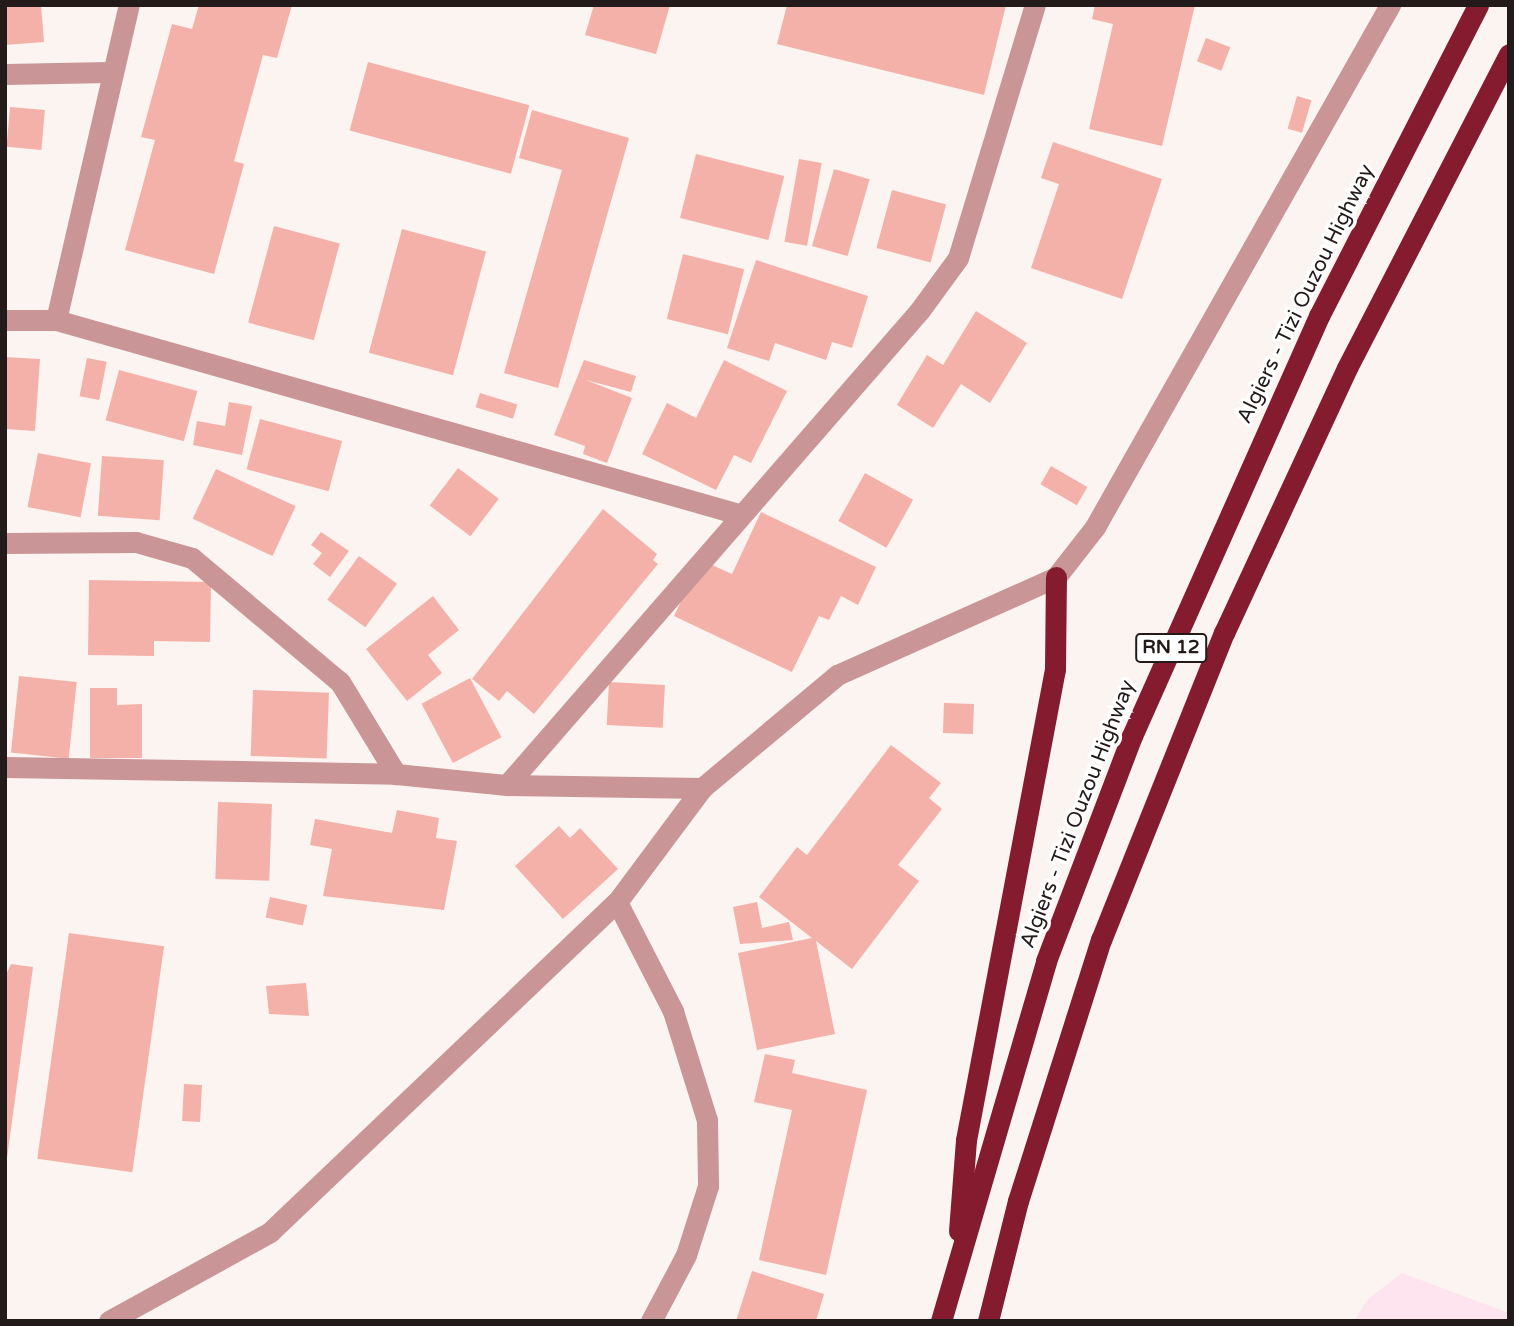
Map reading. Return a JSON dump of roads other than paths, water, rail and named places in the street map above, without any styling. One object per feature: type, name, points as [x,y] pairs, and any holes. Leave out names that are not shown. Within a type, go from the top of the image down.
[{"type":"highway","name":"Algiers - Tizi Ouzou Highway","points":[[941,1321],[1039,983],[1132,736],[1319,316],[1478,5]]},
{"type":"highway","name":"RN 12","points":[[988,1321],[1018,1201],[1101,940],[1224,633],[1347,368],[1509,54]]},
{"type":"highway","points":[[960,1256],[966,1140],[1056,660],[1056,577]]},
{"type":"street","points":[[56,320],[109,72],[129,5]]},
{"type":"street","points":[[507,785],[739,514],[920,310],[958,258],[1035,5]]},
{"type":"street","points":[[109,1321],[270,1232],[617,901],[702,789],[837,675],[1056,577],[1096,527],[1390,5]]},
{"type":"street","points":[[5,74],[109,72]]},
{"type":"street","points":[[5,320],[56,320],[739,514]]},
{"type":"street","points":[[5,543],[136,542],[192,558],[340,682],[396,774]]},
{"type":"street","points":[[5,767],[396,774],[507,785],[702,789]]},
{"type":"street","points":[[617,901],[673,1011],[707,1120],[708,1186],[686,1255],[652,1321]]}]
